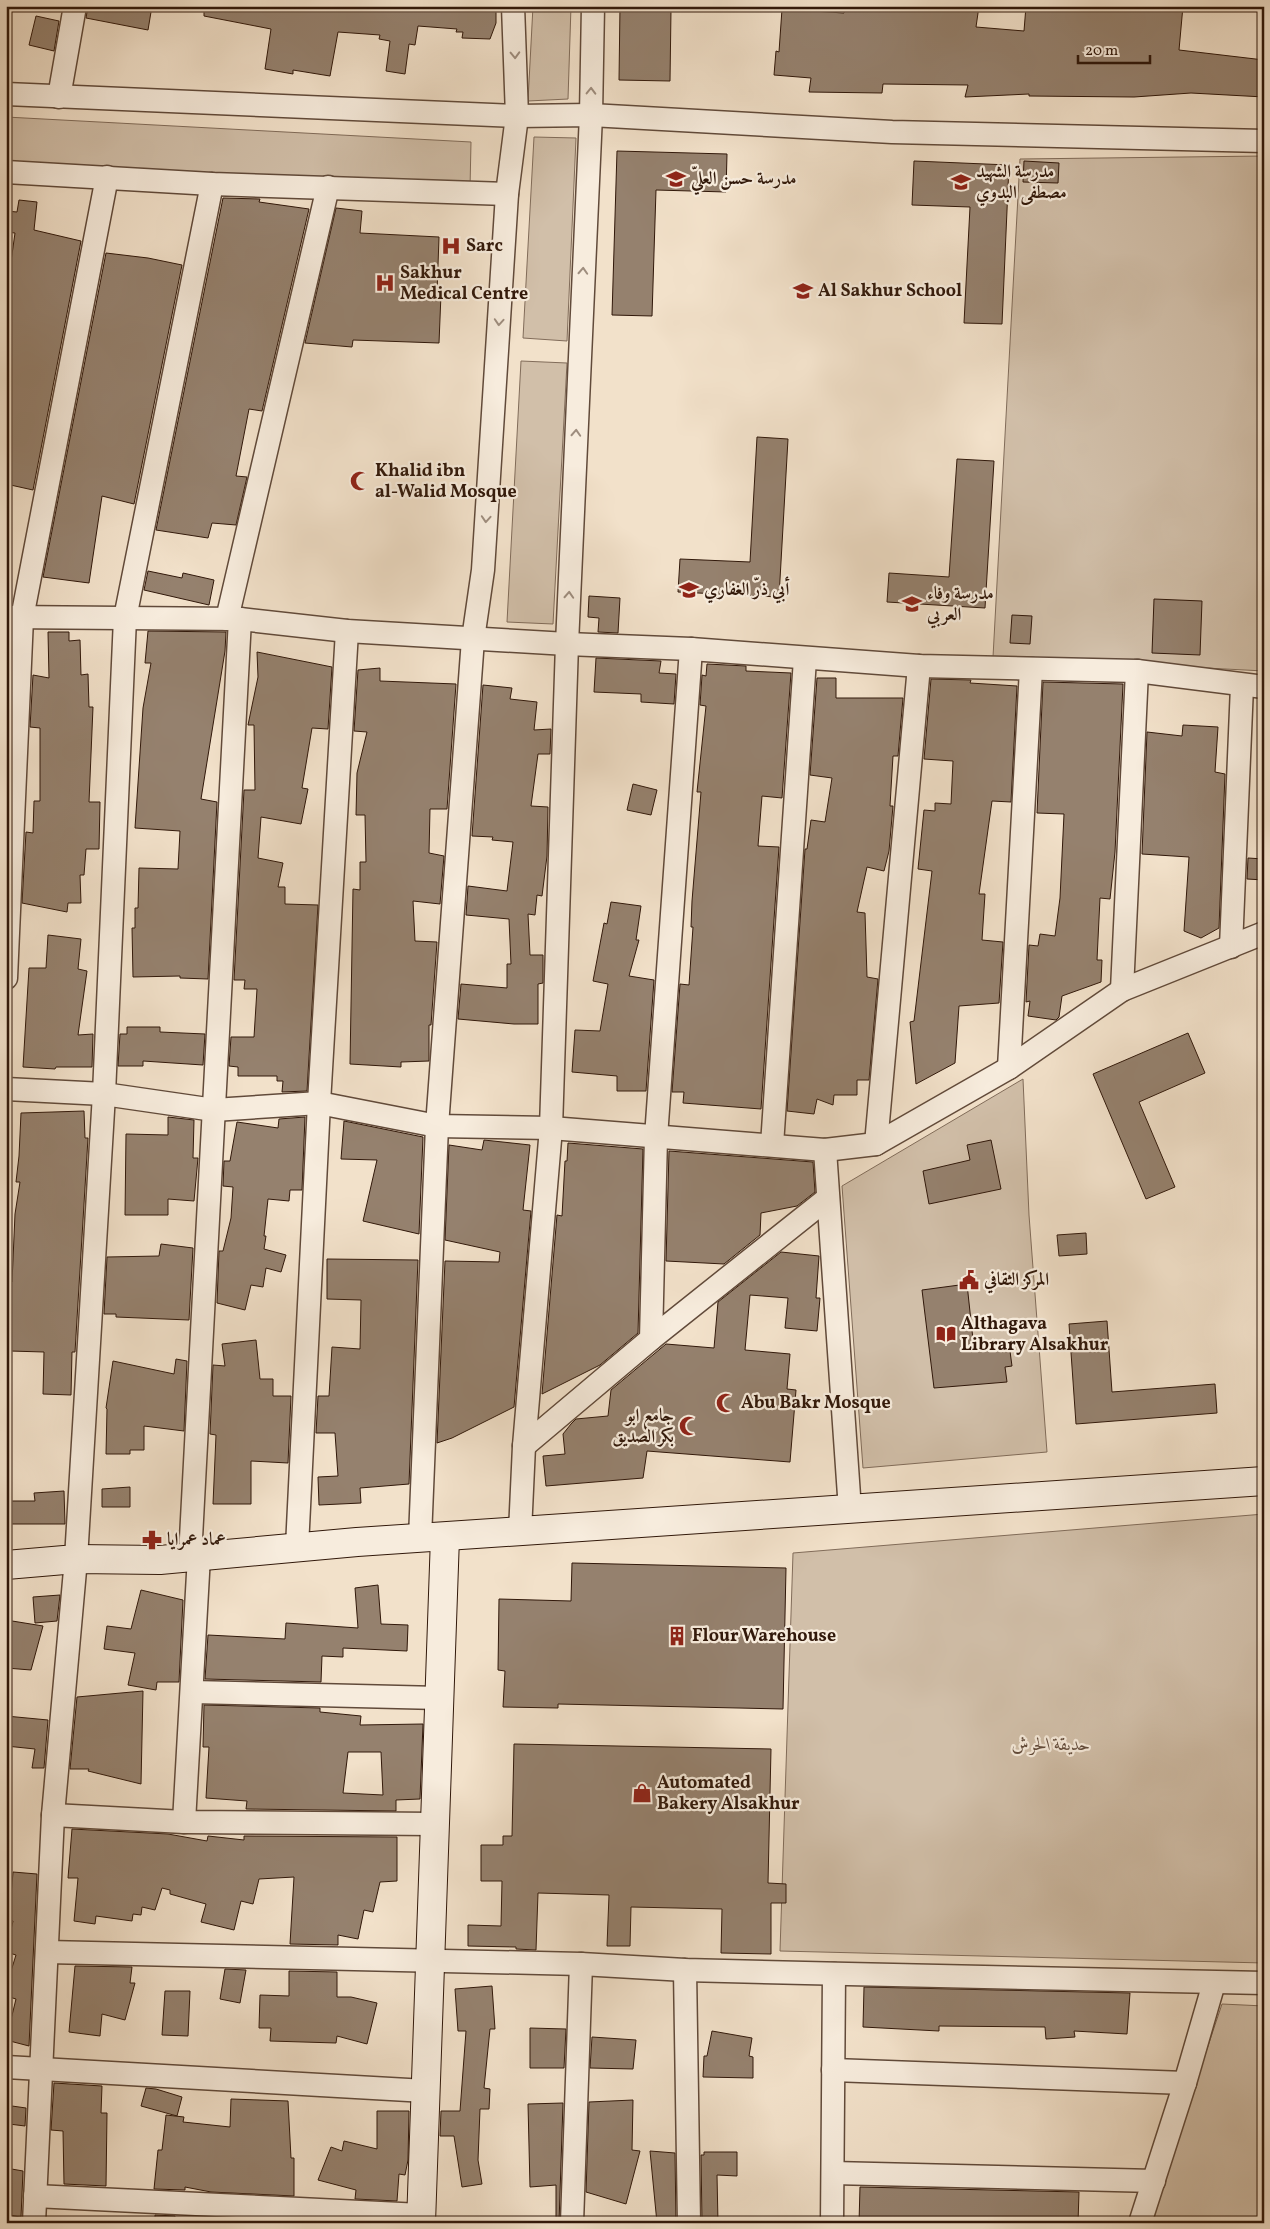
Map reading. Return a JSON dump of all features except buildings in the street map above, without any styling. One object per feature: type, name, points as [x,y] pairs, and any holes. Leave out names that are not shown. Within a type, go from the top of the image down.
[{"type":"main road","points":[[6,1565],[76,1559],[160,1560],[432,1537],[850,1510],[1264,1480]]},
{"type":"main road","points":[[421,2219],[439,1698],[432,1537]]},
{"type":"street","points":[[59,97],[75,6]]},
{"type":"street","points":[[432,1537],[437,1126],[472,638],[483,570],[507,194],[517,116],[513,6]]},
{"type":"street","points":[[520,1532],[524,1446],[551,1128],[566,644],[590,115],[593,6]]},
{"type":"street","points":[[6,94],[517,116],[590,115],[892,132],[1264,141]]},
{"type":"street","points":[[6,172],[106,176],[212,184],[507,194]]},
{"type":"street","points":[[6,978],[14,617],[106,176]]},
{"type":"street","points":[[34,2223],[54,1815],[76,1559],[104,1094],[125,618],[212,184]]},
{"type":"street","points":[[184,1822],[192,1692],[195,1556],[234,619],[328,187]]},
{"type":"street","points":[[14,617],[234,619],[347,631],[566,644],[691,649],[919,666],[1137,671],[1253,686],[1231,947]]},
{"type":"street","points":[[298,1547],[319,1104],[347,631]]},
{"type":"street","points":[[651,1339],[656,1137],[691,649]]},
{"type":"street","points":[[772,1145],[805,659]]},
{"type":"street","points":[[876,1144],[919,666]]},
{"type":"street","points":[[1009,1068],[1031,669]]},
{"type":"street","points":[[1122,990],[1137,671]]},
{"type":"street","points":[[6,1089],[104,1094],[214,1110],[319,1104],[437,1126],[551,1128],[825,1150],[876,1144],[1009,1068],[1122,990],[1264,933]]},
{"type":"street","points":[[825,1150],[850,1510]]},
{"type":"street","points":[[524,1446],[651,1339],[828,1198]]},
{"type":"street","points":[[192,1692],[439,1698]]},
{"type":"street","points":[[54,1815],[184,1822],[435,1824]]},
{"type":"street","points":[[47,1952],[581,1964],[685,1970],[834,1974],[1214,1983],[1264,1982]]},
{"type":"street","points":[[572,2223],[581,1964]]},
{"type":"street","points":[[685,1970],[689,2223]]},
{"type":"street","points":[[832,2223],[834,1974]]},
{"type":"street","points":[[1140,2223],[1185,2083],[1214,1983]]},
{"type":"street","points":[[6,2067],[426,2092]]},
{"type":"street","points":[[833,2070],[1185,2083]]},
{"type":"street","points":[[832,2173],[1154,2181]]},
{"type":"street","points":[[35,2196],[421,2219]]},
{"type":"green space","points":[[533,6],[571,6],[568,99],[528,101]]},
{"type":"green space","points":[[6,117],[471,142],[470,188],[6,161]]},
{"type":"green space","points":[[534,137],[576,138],[567,341],[523,338]]},
{"type":"green space","points":[[1264,156],[1264,671],[993,657],[1020,159]]},
{"type":"green space","points":[[521,361],[567,363],[553,624],[507,622]]},
{"type":"green space","name":"Althagava Library Alsakhur","points":[[1023,1079],[1029,1215],[1047,1452],[863,1468],[842,1186]]},
{"type":"green space","name":"حديقة الحرش","points":[[1264,1514],[1264,1963],[780,1951],[793,1553]]},
{"type":"green space","points":[[1222,2004],[1264,2006],[1264,2223],[1149,2223]]},
{"type":"place","name":"مدرسة حسن العليّ","points":[[676,179]]},
{"type":"place","name":"مدرسة الشهيد مصطفى البدوي","points":[[961,182]]},
{"type":"place","name":"Sarc","points":[[451,246]]},
{"type":"place","name":"Sakhur Medical Centre","points":[[385,283]]},
{"type":"place","name":"Al Sakhur School","points":[[803,291]]},
{"type":"place","name":"Khalid ibn al-Walid Mosque","points":[[360,481]]},
{"type":"place","name":"أبي ذرّ الغفاري","points":[[689,590]]},
{"type":"place","name":"مدرسة وفاء العربي","points":[[912,604]]},
{"type":"place","name":"المركز الثقافي","points":[[969,1280]]},
{"type":"place","name":"Althagava Library Alsakhur","points":[[946,1334]]},
{"type":"place","name":"Abu Bakr Mosque","points":[[726,1403]]},
{"type":"place","name":"جامع ابو بكر الصديق","points":[[689,1426]]},
{"type":"place","name":"عماد عمرايا","points":[[152,1540]]},
{"type":"place","name":"Flour Warehouse","points":[[677,1636]]},
{"type":"place","name":"Automated Bakery Alsakhur","points":[[642,1793]]}]
